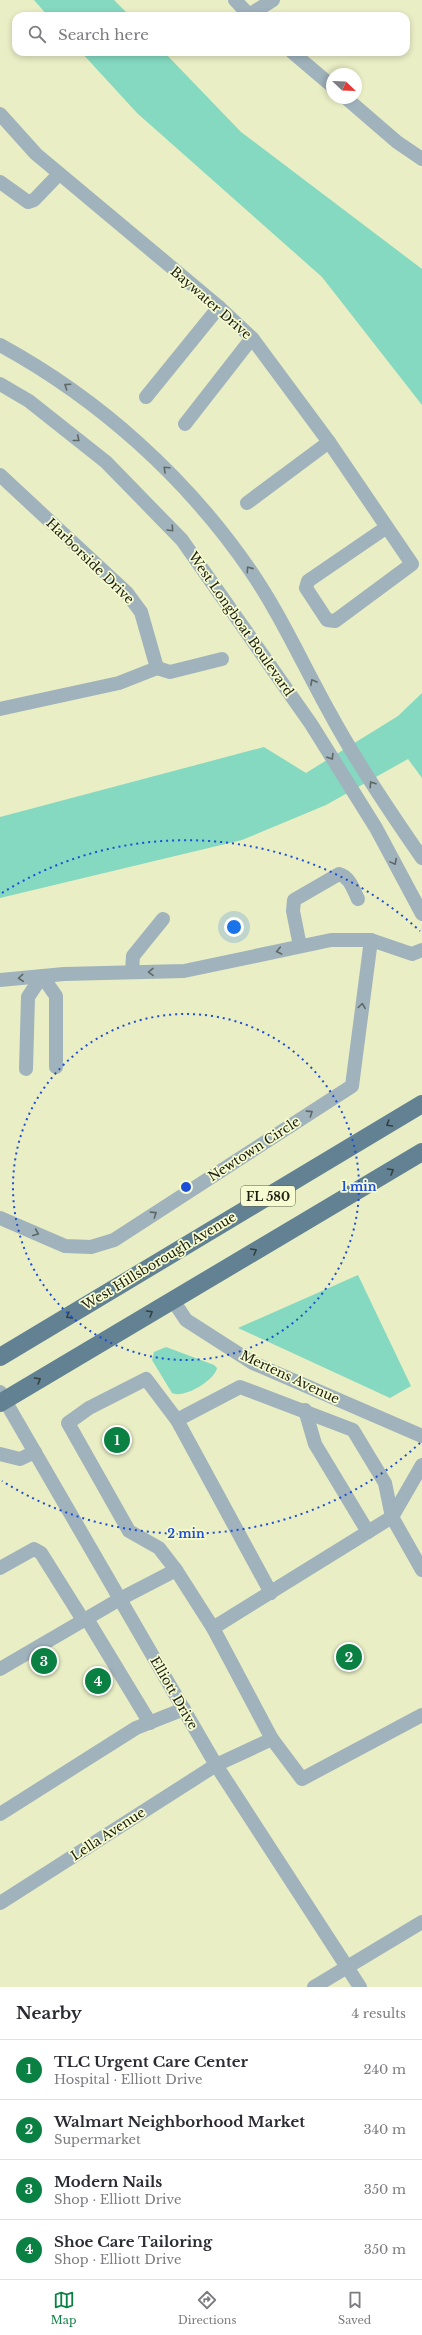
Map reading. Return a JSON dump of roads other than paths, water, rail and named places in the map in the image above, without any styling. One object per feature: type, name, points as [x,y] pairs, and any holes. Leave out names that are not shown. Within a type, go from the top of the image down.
[{"type":"main road","name":"West Hillsborough Avenue","points":[[0,1357],[422,1104]]},
{"type":"main road","name":"FL 580","points":[[2,1398],[422,1152]]},
{"type":"street","points":[[235,0],[246,12]]},
{"type":"street","points":[[256,12],[273,0]]},
{"type":"street","points":[[297,56],[326,81]]},
{"type":"street","points":[[353,104],[397,142],[422,159]]},
{"type":"street","name":"Baywater Drive","points":[[0,114],[36,154],[219,307],[252,338],[329,442],[387,527],[412,564],[335,621],[327,620],[306,588],[308,581],[387,527]]},
{"type":"street","points":[[0,182],[28,202],[34,200],[59,174]]},
{"type":"street","points":[[146,397],[219,307]]},
{"type":"street","points":[[185,424],[252,338]]},
{"type":"street","name":"West Longboat Boulevard","points":[[0,345],[38,365],[82,396],[177,479],[250,570],[272,605],[331,717],[394,817],[422,858]]},
{"type":"street","name":"West Longboat Boulevard","points":[[0,384],[29,401],[106,462],[182,540],[311,724],[376,828],[422,914]]},
{"type":"street","points":[[246,503],[329,442]]},
{"type":"street","name":"Harborside Drive","points":[[0,475],[127,593],[141,612],[157,668]]},
{"type":"street","points":[[0,709],[119,683],[157,668],[170,672],[222,659]]},
{"type":"street","points":[[300,946],[293,911],[294,900],[339,874],[345,875],[349,880],[358,899]]},
{"type":"street","points":[[132,972],[133,956],[163,919]]},
{"type":"street","points":[[0,980],[42,976],[184,971],[331,940],[371,940],[412,954],[422,950]]},
{"type":"street","name":"Newtown Circle","points":[[0,1218],[65,1246],[91,1247],[114,1240],[352,1086],[371,940]]},
{"type":"street","points":[[42,976],[56,996],[56,1067]]},
{"type":"street","points":[[26,1069],[28,997],[42,976]]},
{"type":"street","name":"Mertens Avenue","points":[[172,1299],[186,1320],[253,1363],[422,1436]]},
{"type":"street","points":[[271,1593],[177,1420],[146,1379],[89,1408],[68,1423],[129,1531],[159,1548],[176,1570],[213,1628],[272,1739],[302,1779],[422,1715]]},
{"type":"street","points":[[177,1420],[240,1387],[305,1410],[353,1430],[385,1483],[392,1517],[422,1570]]},
{"type":"street","name":"Elliott Drive","points":[[2,1398],[35,1452],[216,1765],[360,1987]]},
{"type":"street","points":[[305,1410],[315,1444],[368,1532]]},
{"type":"street","points":[[1,1456],[20,1460],[35,1452]]},
{"type":"street","points":[[213,1628],[392,1517],[422,1465]]},
{"type":"street","points":[[0,1568],[28,1551],[34,1549],[41,1553],[150,1723]]},
{"type":"street","points":[[0,1669],[120,1599],[176,1570]]},
{"type":"street","points":[[0,1814],[136,1728],[184,1709]]},
{"type":"street","name":"Lella Avenue","points":[[0,1903],[216,1765],[272,1739]]},
{"type":"street","points":[[314,1987],[422,1922]]},
{"type":"water","points":[[34,0],[114,0],[126,12],[44,12]]},
{"type":"water","points":[[85,56],[168,56],[241,132],[422,269],[422,405],[322,277],[137,113]]},
{"type":"water","points":[[422,693],[422,778],[408,759],[326,805],[242,840],[0,898],[0,817],[264,747],[306,773],[398,716]]},
{"type":"water","points":[[358,1275],[411,1386],[390,1398],[238,1328]]},
{"type":"water","points":[[166,1347],[214,1365],[217,1368],[215,1373],[205,1383],[191,1391],[177,1394],[172,1393],[152,1360],[154,1352]]},
{"type":"place","name":"TLC Urgent Care Center","points":[[117,1440]]},
{"type":"place","name":"Walmart Neighborhood Market","points":[[349,1657]]},
{"type":"place","name":"Modern Nails","points":[[44,1661]]},
{"type":"place","name":"Shoe Care Tailoring","points":[[98,1681]]}]
